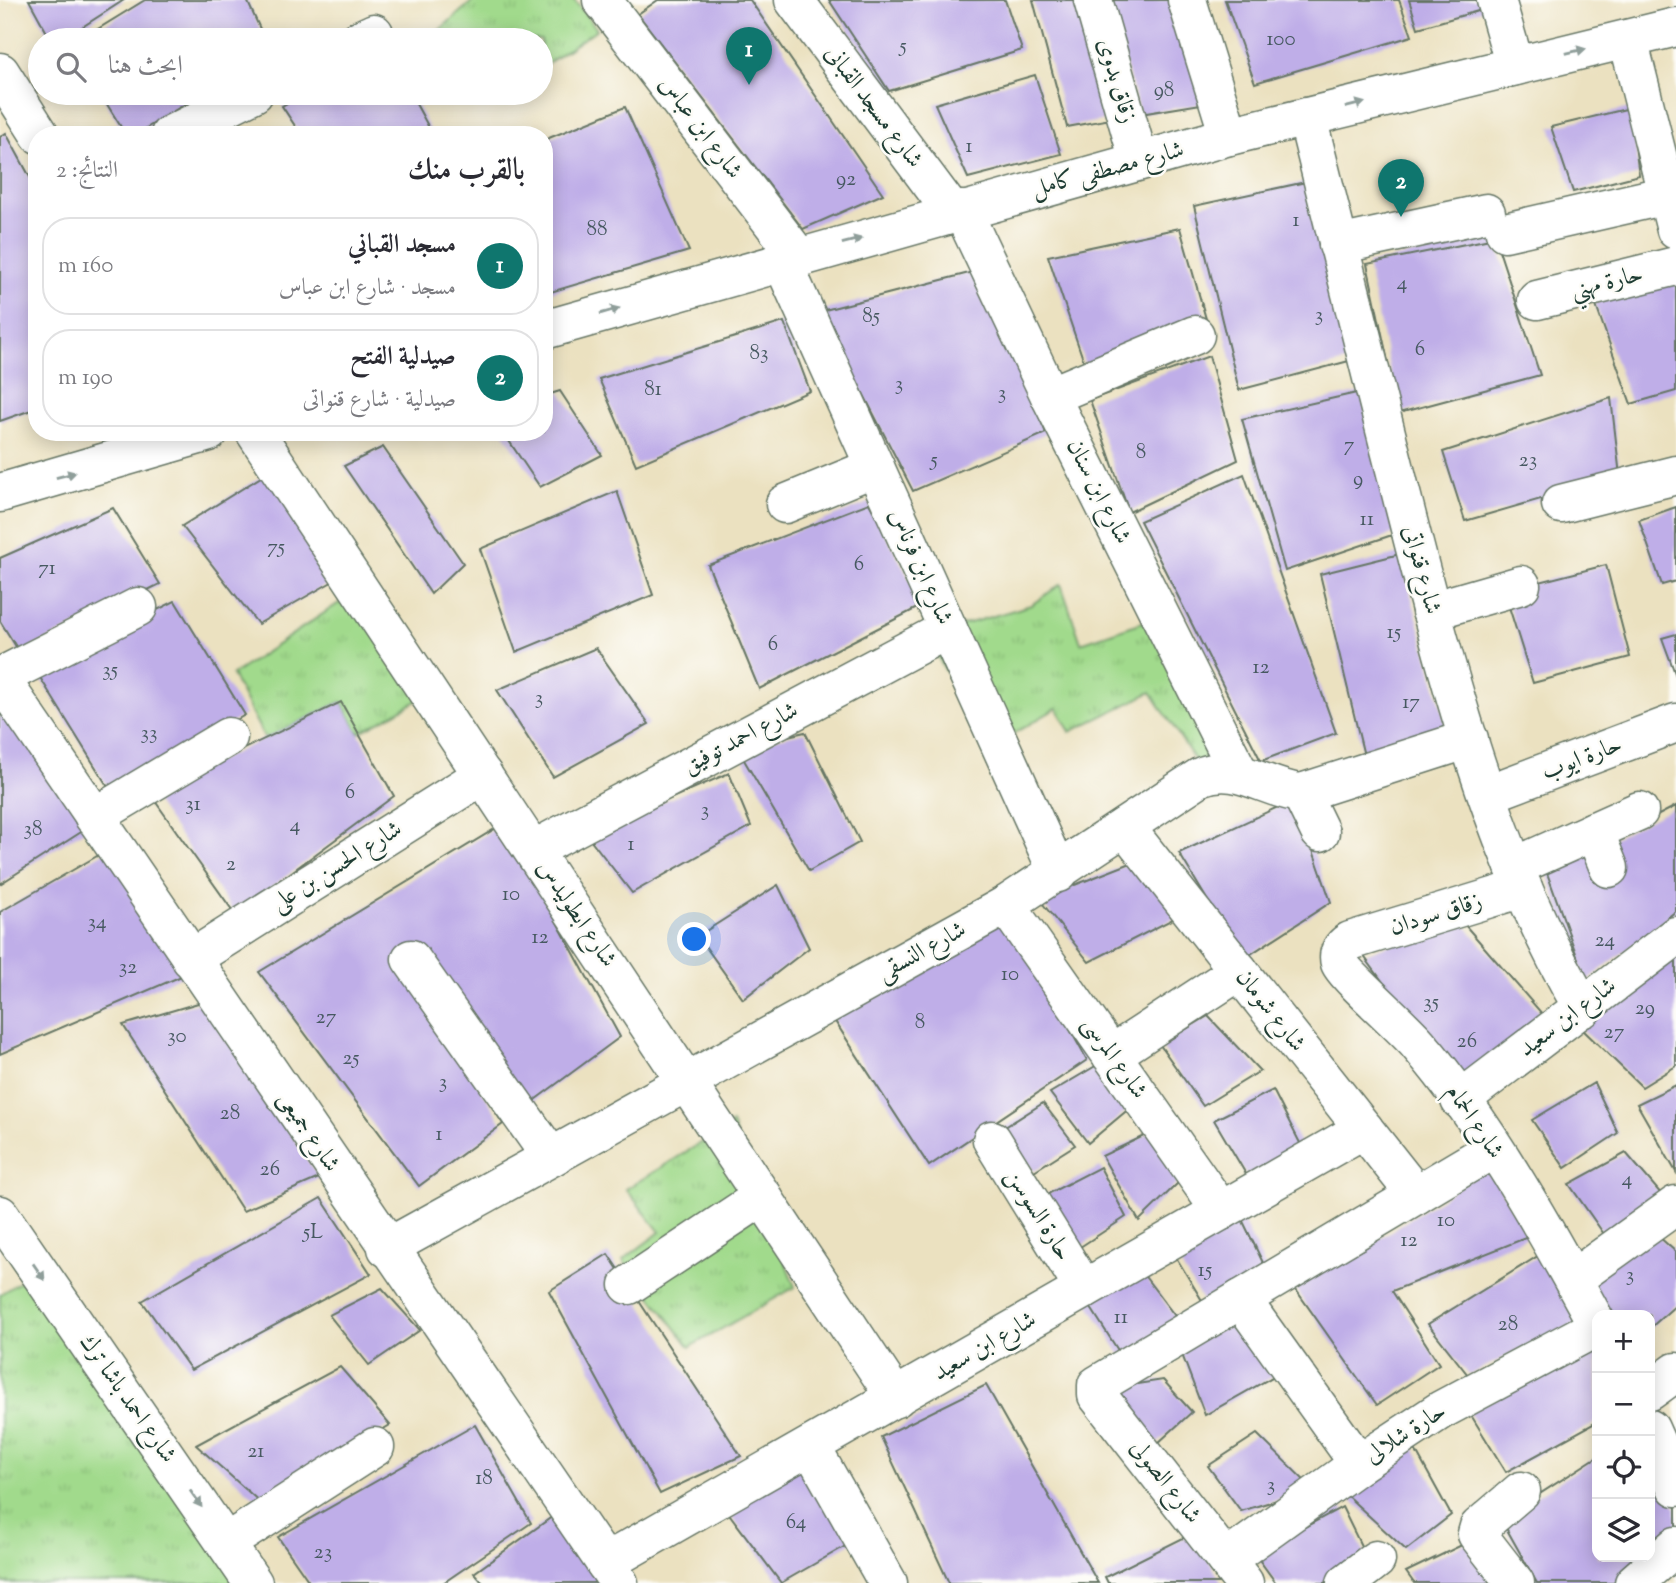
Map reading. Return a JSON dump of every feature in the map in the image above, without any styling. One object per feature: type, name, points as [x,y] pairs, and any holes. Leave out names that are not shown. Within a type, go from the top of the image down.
[{"type":"street","name":"شارع ابن عباس","points":[[602,0],[790,258]]},
{"type":"street","name":"شارع مسجد القبانى","points":[[794,0],[958,211]]},
{"type":"street","name":"زقاق بدوى","points":[[1093,0],[1139,161]]},
{"type":"street","points":[[1187,0],[1229,136]]},
{"type":"street","points":[[1496,0],[1516,66]]},
{"type":"street","name":"شارع مصطفى كامل","points":[[553,327],[790,258],[1229,136],[1676,27]]},
{"type":"street","points":[[1338,245],[1496,223],[1671,213],[1628,39]]},
{"type":"street","points":[[0,72],[21,123]]},
{"type":"street","points":[[188,126],[230,105]]},
{"type":"street","name":"شارع قنواتى","points":[[1307,117],[1431,611],[1469,739],[1518,878],[1540,929],[1583,1008]]},
{"type":"street","name":"شارع ابن سنان","points":[[958,211],[1239,773]]},
{"type":"street","name":"شارع ابن فرناس","points":[[790,258],[875,467],[1058,873]]},
{"type":"street","name":"حارة مهني","points":[[1537,300],[1676,266]]},
{"type":"street","points":[[1050,396],[1195,335]]},
{"type":"street","points":[[0,493],[178,441]]},
{"type":"street","name":"شارع ابطوليدس","points":[[261,441],[896,1398]]},
{"type":"street","points":[[785,504],[875,467]]},
{"type":"street","points":[[1561,504],[1676,475]]},
{"type":"street","points":[[1431,611],[1521,585]]},
{"type":"street","points":[[0,678],[138,607]]},
{"type":"street","name":"شارع احمد توفيق","points":[[533,850],[948,629]]},
{"type":"street","name":"شارع جميعى","points":[[0,678],[387,1248],[612,1573]]},
{"type":"street","name":"حارة ايوب","points":[[1488,794],[1676,723]]},
{"type":"street","points":[[94,817],[228,737]]},
{"type":"street","points":[[1320,832],[1300,793],[1469,739]]},
{"type":"street","name":"شارع النسقى","points":[[387,1248],[1006,905],[1200,777],[1219,772],[1239,773],[1272,788],[1300,793]]},
{"type":"street","name":"شارع الحسن بن على","points":[[191,959],[482,775]]},
{"type":"street","name":"زقاق سودان","points":[[1350,941],[1518,878],[1594,831],[1639,811]]},
{"type":"street","name":"شارع شومان","points":[[1125,827],[1416,1195]]},
{"type":"street","points":[[1594,831],[1609,868]]},
{"type":"street","name":"شارع المرسى","points":[[1006,905],[1221,1211]]},
{"type":"street","name":"شارع ابن سعيد","points":[[1461,1100],[1676,936]]},
{"type":"street","name":"شارع الحمام","points":[[1350,941],[1340,951],[1341,965],[1419,1045],[1461,1100],[1573,1279],[1592,1315]]},
{"type":"street","points":[[411,959],[551,1157]]},
{"type":"street","points":[[1111,1055],[1239,971]]},
{"type":"street","name":"شارع ابن سعيد","points":[[612,1573],[811,1447],[1364,1129]]},
{"type":"street","name":"حارة السوسن","points":[[992,1140],[1084,1289]]},
{"type":"street","points":[[1359,1464],[1241,1299],[1493,1149]]},
{"type":"street","points":[[629,1285],[763,1196]]},
{"type":"street","points":[[1573,1279],[1676,1205]]},
{"type":"street","name":"شارع احمد باشا ترك","points":[[6,1237],[253,1583]]},
{"type":"street","name":"شارع الصولى","points":[[1235,1572],[1097,1395],[1096,1388],[1102,1380],[1241,1299]]},
{"type":"street","name":"حارة شلالى","points":[[1235,1572],[1359,1464],[1441,1410],[1592,1328]]},
{"type":"street","points":[[1655,1387],[1676,1372]]},
{"type":"street","points":[[1653,1436],[1676,1487]]},
{"type":"street","points":[[226,1543],[374,1447]]},
{"type":"street","points":[[811,1447],[888,1583]]},
{"type":"street","points":[[1515,1583],[1477,1534],[1479,1527],[1521,1491]]},
{"type":"street","points":[[1634,1583],[1676,1546]]},
{"type":"street","points":[[1346,1583],[1376,1560]]},
{"type":"green space","points":[[474,0],[574,0],[597,29],[553,60],[553,28],[442,28]]},
{"type":"green space","points":[[1061,584],[1081,643],[1166,614],[1231,756],[1200,768],[1151,692],[1070,732],[1057,708],[991,747],[925,636],[1031,605]]},
{"type":"green space","points":[[363,587],[430,694],[359,733],[341,702],[265,739],[232,675]]},
{"type":"green space","points":[[732,1124],[795,1287],[690,1347],[623,1260],[660,1232],[626,1189]]},
{"type":"green space","points":[[36,1272],[244,1583],[4,1583],[0,1578],[0,1294]]},
{"type":"building","points":[[29,0],[124,0],[81,28],[44,28]]},
{"type":"building","points":[[145,0],[247,0],[260,28],[100,28]]},
{"type":"building","points":[[658,0],[750,0],[883,194],[803,229],[638,14]]},
{"type":"building","points":[[829,0],[1005,0],[1022,50],[889,91]]},
{"type":"building","points":[[1033,0],[1081,0],[1116,118],[1067,127]]},
{"type":"building","points":[[1107,0],[1170,0],[1207,103],[1140,114]]},
{"type":"building","points":[[1225,0],[1399,0],[1412,36],[1255,83]]},
{"type":"building","points":[[1409,0],[1482,0],[1485,9],[1418,28]]},
{"type":"building","points":[[1035,75],[1061,154],[968,178],[935,104]]},
{"type":"building","points":[[107,105],[184,105],[150,126],[120,126]]},
{"type":"building","points":[[417,105],[428,126],[295,126],[282,106]]},
{"type":"building","points":[[625,107],[689,251],[553,291],[553,136]]},
{"type":"building","points":[[1630,108],[1639,175],[1573,192],[1551,127]]},
{"type":"building","points":[[6,133],[28,173],[28,411],[0,421],[0,137]]},
{"type":"building","points":[[1315,180],[1349,361],[1239,390],[1194,206]]},
{"type":"building","points":[[1180,228],[1206,319],[1085,365],[1048,256]]},
{"type":"building","points":[[1495,238],[1540,375],[1399,413],[1367,264]]},
{"type":"building","points":[[977,271],[1046,433],[913,491],[821,311]]},
{"type":"building","points":[[1676,281],[1676,391],[1631,404],[1595,303]]},
{"type":"building","points":[[784,322],[810,391],[636,465],[599,379]]},
{"type":"building","points":[[1209,356],[1238,460],[1129,512],[1090,400]]},
{"type":"building","points":[[560,391],[602,455],[540,487],[509,441],[553,441],[553,393]]},
{"type":"building","points":[[1361,392],[1398,533],[1285,571],[1242,419]]},
{"type":"building","points":[[1611,398],[1620,476],[1465,521],[1443,452]]},
{"type":"building","points":[[383,447],[463,563],[431,594],[344,466]]},
{"type":"building","points":[[269,472],[337,579],[258,624],[182,526]]},
{"type":"building","points":[[1244,474],[1336,733],[1261,761],[1140,521]]},
{"type":"building","points":[[617,491],[653,595],[516,652],[480,549]]},
{"type":"building","points":[[869,503],[923,605],[759,689],[708,565]]},
{"type":"building","points":[[1676,507],[1676,581],[1662,585],[1639,520]]},
{"type":"building","points":[[113,508],[160,584],[20,653],[0,621],[0,558]]},
{"type":"building","points":[[1400,554],[1448,732],[1365,760],[1320,574]]},
{"type":"building","points":[[1606,565],[1630,657],[1533,683],[1504,591]]},
{"type":"building","points":[[175,601],[245,715],[111,792],[36,671]]},
{"type":"building","points":[[1676,634],[1676,676],[1662,638]]},
{"type":"building","points":[[596,648],[649,724],[553,777],[497,690]]},
{"type":"building","points":[[341,702],[394,796],[235,914],[150,794]]},
{"type":"building","points":[[0,704],[89,827],[0,884]]},
{"type":"building","points":[[805,732],[860,842],[809,871],[737,748]]},
{"type":"building","points":[[729,773],[751,826],[632,893],[587,835]]},
{"type":"building","points":[[1295,799],[1331,902],[1243,959],[1179,853]]},
{"type":"building","points":[[1676,806],[1676,911],[1586,981],[1547,873]]},
{"type":"building","points":[[503,824],[620,1037],[528,1105],[399,961],[503,1124],[419,1186],[259,972]]},
{"type":"building","points":[[111,848],[184,975],[0,1054],[0,912]]},
{"type":"building","points":[[1136,861],[1181,915],[1089,962],[1039,899]]},
{"type":"building","points":[[778,885],[809,948],[743,999],[698,936]]},
{"type":"building","points":[[1005,913],[1087,1060],[929,1166],[827,1009]]},
{"type":"building","points":[[1458,917],[1550,1023],[1460,1086],[1363,955]]},
{"type":"building","points":[[1676,954],[1676,1066],[1642,1087],[1580,1027]]},
{"type":"building","points":[[205,1001],[319,1178],[243,1211],[123,1025]]},
{"type":"building","points":[[1208,1016],[1260,1071],[1203,1106],[1160,1045]]},
{"type":"building","points":[[1109,1058],[1137,1102],[1088,1143],[1050,1093]]},
{"type":"building","points":[[1594,1083],[1618,1133],[1565,1168],[1532,1120]]},
{"type":"building","points":[[1676,1085],[1676,1172],[1637,1104]]},
{"type":"building","points":[[1273,1090],[1301,1145],[1253,1186],[1214,1120]]},
{"type":"building","points":[[1043,1103],[1075,1145],[1034,1171],[1002,1129]]},
{"type":"building","points":[[1152,1132],[1180,1181],[1139,1221],[1102,1156]]},
{"type":"building","points":[[1626,1153],[1668,1202],[1606,1237],[1569,1184]]},
{"type":"building","points":[[1100,1167],[1126,1217],[1074,1251],[1034,1201]]},
{"type":"building","points":[[1488,1168],[1528,1237],[1392,1291],[1439,1364],[1377,1405],[1294,1287],[1365,1248]]},
{"type":"building","points":[[321,1198],[371,1274],[191,1370],[142,1301]]},
{"type":"building","points":[[1239,1213],[1266,1269],[1209,1312],[1174,1254]]},
{"type":"building","points":[[1658,1236],[1676,1252],[1676,1305],[1655,1324],[1655,1310],[1605,1310],[1584,1279]]},
{"type":"building","points":[[608,1254],[741,1456],[660,1494],[549,1291]]},
{"type":"building","points":[[1538,1256],[1578,1322],[1468,1375],[1428,1324]]},
{"type":"building","points":[[1143,1274],[1181,1324],[1121,1355],[1084,1297]]},
{"type":"building","points":[[382,1288],[420,1330],[369,1365],[329,1315]]},
{"type":"building","points":[[1235,1323],[1281,1372],[1205,1415],[1180,1349]]},
{"type":"building","points":[[1592,1347],[1592,1425],[1506,1472],[1469,1412]]},
{"type":"building","points":[[340,1367],[390,1425],[261,1503],[196,1445]]},
{"type":"building","points":[[1163,1380],[1192,1412],[1158,1443],[1105,1389]]},
{"type":"building","points":[[986,1385],[1098,1583],[949,1583],[881,1437]]},
{"type":"building","points":[[475,1425],[531,1523],[443,1583],[310,1583],[278,1537]]},
{"type":"building","points":[[1257,1434],[1313,1489],[1241,1511],[1208,1466]]},
{"type":"building","points":[[1412,1444],[1451,1515],[1406,1550],[1343,1492]]},
{"type":"building","points":[[1592,1460],[1592,1562],[1641,1562],[1616,1583],[1537,1583],[1501,1519]]},
{"type":"building","points":[[804,1464],[856,1540],[781,1583],[721,1503]]},
{"type":"building","points":[[1655,1464],[1676,1508],[1676,1533],[1655,1551]]},
{"type":"building","points":[[1342,1507],[1365,1554],[1329,1583],[1276,1583],[1255,1554]]},
{"type":"building","points":[[556,1514],[606,1583],[483,1583],[474,1573]]},
{"type":"building","points":[[1193,1533],[1222,1583],[1108,1583],[1105,1577]]},
{"type":"building","points":[[1468,1542],[1494,1577],[1488,1583],[1414,1583],[1406,1572]]},
{"type":"place","name":"مسجد القباني","points":[[749,85]]},
{"type":"place","name":"صيدلية الفتح","points":[[1401,217]]}]
